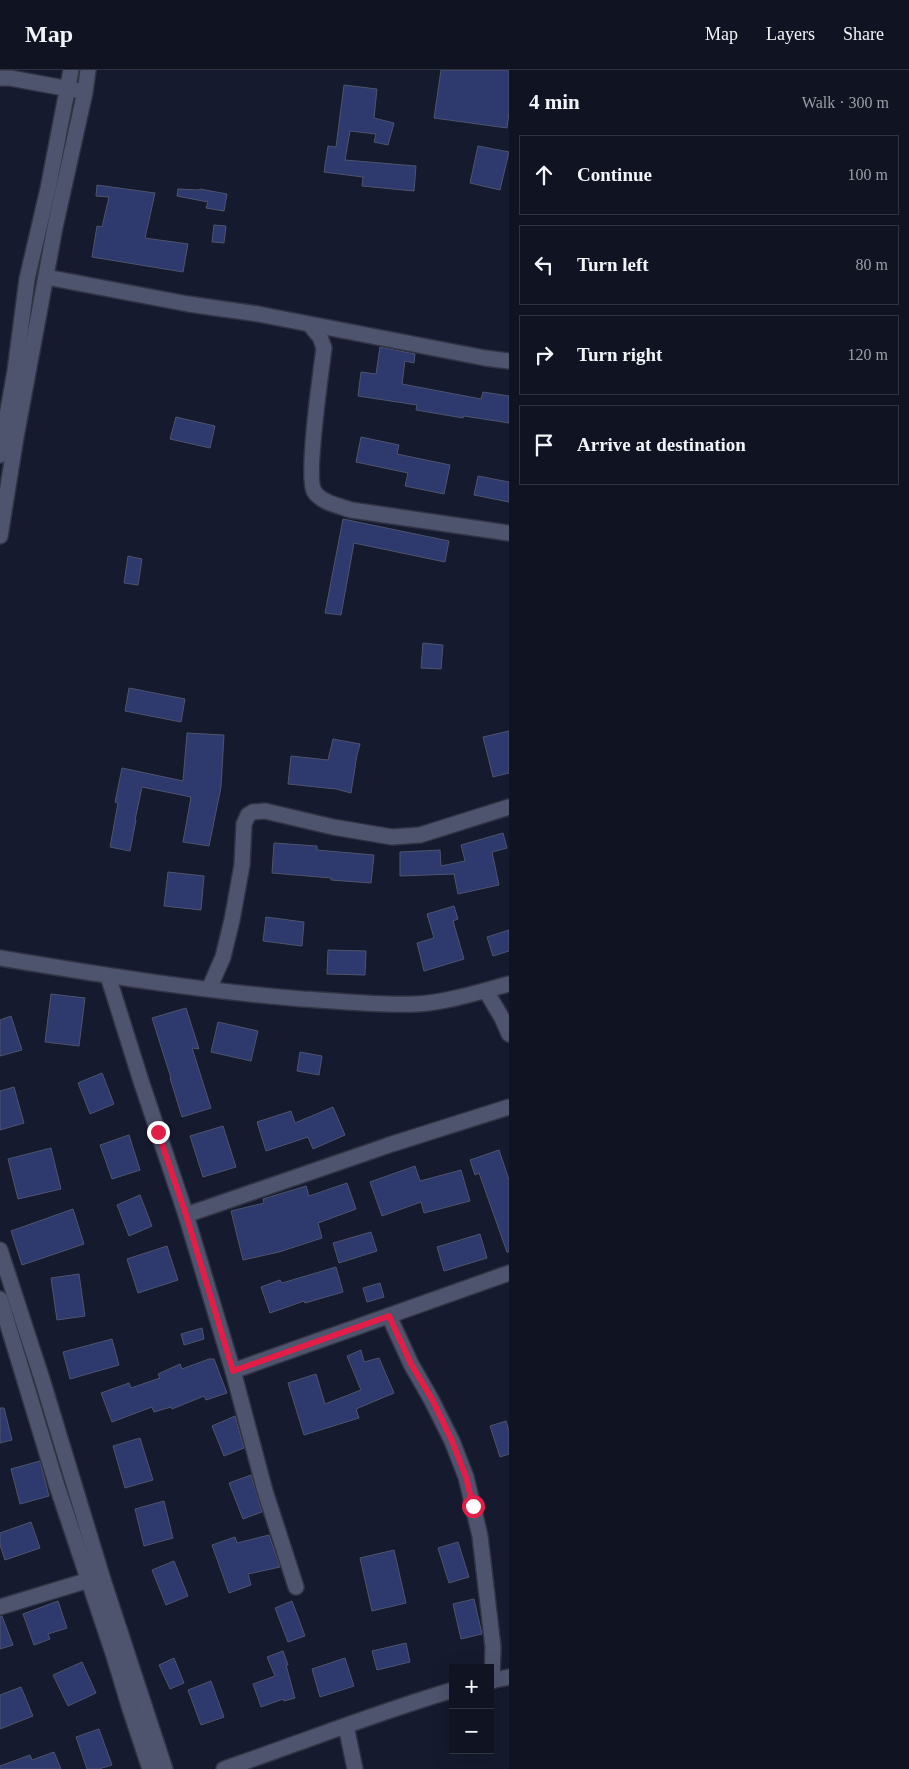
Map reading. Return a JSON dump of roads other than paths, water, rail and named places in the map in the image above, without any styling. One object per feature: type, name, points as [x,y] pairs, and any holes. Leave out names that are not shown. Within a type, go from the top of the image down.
[{"type":"street","points":[[0,455],[27,279],[48,189],[71,70]]},
{"type":"street","points":[[0,536],[16,437],[55,227],[85,92],[88,70]]},
{"type":"street","points":[[0,78],[10,78],[85,92]]},
{"type":"street","points":[[46,277],[509,361]]},
{"type":"street","points":[[310,325],[320,337],[324,348],[313,442],[313,490],[319,497],[331,504],[351,510],[509,532]]},
{"type":"street","points":[[208,989],[223,956],[232,920],[242,865],[244,824],[248,815],[265,811],[333,827],[392,837],[420,835],[509,807]]},
{"type":"street","points":[[0,958],[108,976],[264,996],[385,1005],[418,1004],[444,1000],[509,984]]},
{"type":"street","points":[[108,976],[186,1215],[233,1371],[265,1491],[296,1587]]},
{"type":"street","points":[[486,991],[509,1034]]},
{"type":"street","points":[[186,1215],[509,1107]]},
{"type":"street","points":[[0,1250],[42,1379],[106,1592],[165,1769]]},
{"type":"street","points":[[233,1371],[509,1273]]},
{"type":"street","points":[[0,1299],[56,1483],[150,1769]]},
{"type":"street","points":[[389,1316],[411,1364],[432,1399],[452,1441],[466,1477],[480,1536],[493,1647],[492,1664]]},
{"type":"street","points":[[0,1606],[89,1580]]},
{"type":"street","points":[[494,1680],[509,1677]]},
{"type":"street","points":[[224,1769],[399,1706],[449,1691]]},
{"type":"street","points":[[346,1726],[355,1769]]}]
